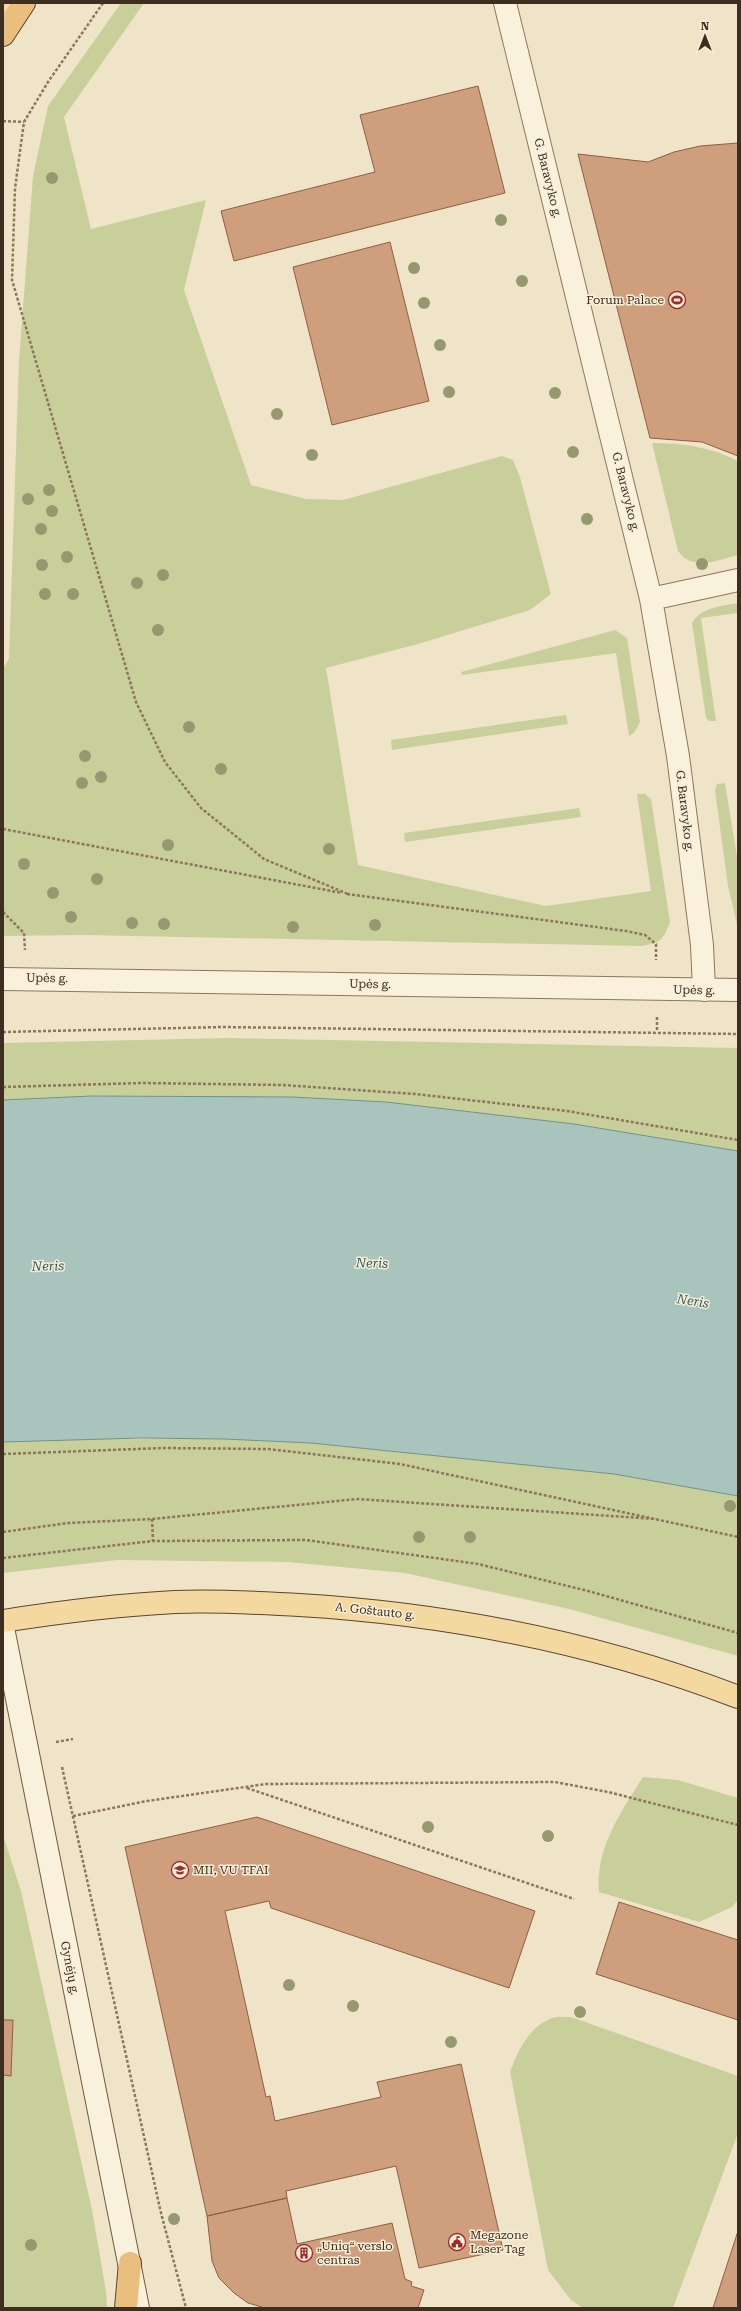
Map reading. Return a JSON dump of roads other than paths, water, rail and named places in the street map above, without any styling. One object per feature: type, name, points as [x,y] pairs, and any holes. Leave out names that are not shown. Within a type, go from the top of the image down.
[{"type":"highway","points":[[3,35],[24,3]]},
{"type":"highway","points":[[126,2308],[130,2263]]},
{"type":"main road","points":[[3,12],[15,3]]},
{"type":"main road","name":"A. Goštauto g.","points":[[3,1621],[80,1609],[176,1602],[263,1603],[360,1608],[454,1620],[558,1642],[642,1664],[738,1697]]},
{"type":"street","name":"G. Baravyko g.","points":[[505,3],[651,599],[678,756],[702,945],[704,990]]},
{"type":"street","points":[[651,599],[738,580]]},
{"type":"street","name":"Upės g.","points":[[3,978],[738,990]]},
{"type":"street","name":"Gynėjų g.","points":[[3,1628],[138,2308]]},
{"type":"water","name":"Neris","points":[[91,1096],[292,1097],[386,1102],[574,1124],[738,1151],[738,1496],[614,1474],[311,1443],[224,1439],[140,1438],[3,1442],[3,1100]]},
{"type":"place","name":"Forum Palace","points":[[677,300]]},
{"type":"place","name":"MII, VU TFAI","points":[[180,1870]]},
{"type":"place","name":"Megazone Laser Tag","points":[[457,2242]]},
{"type":"place","name":"„Uniq“ verslo centras","points":[[304,2253]]}]
